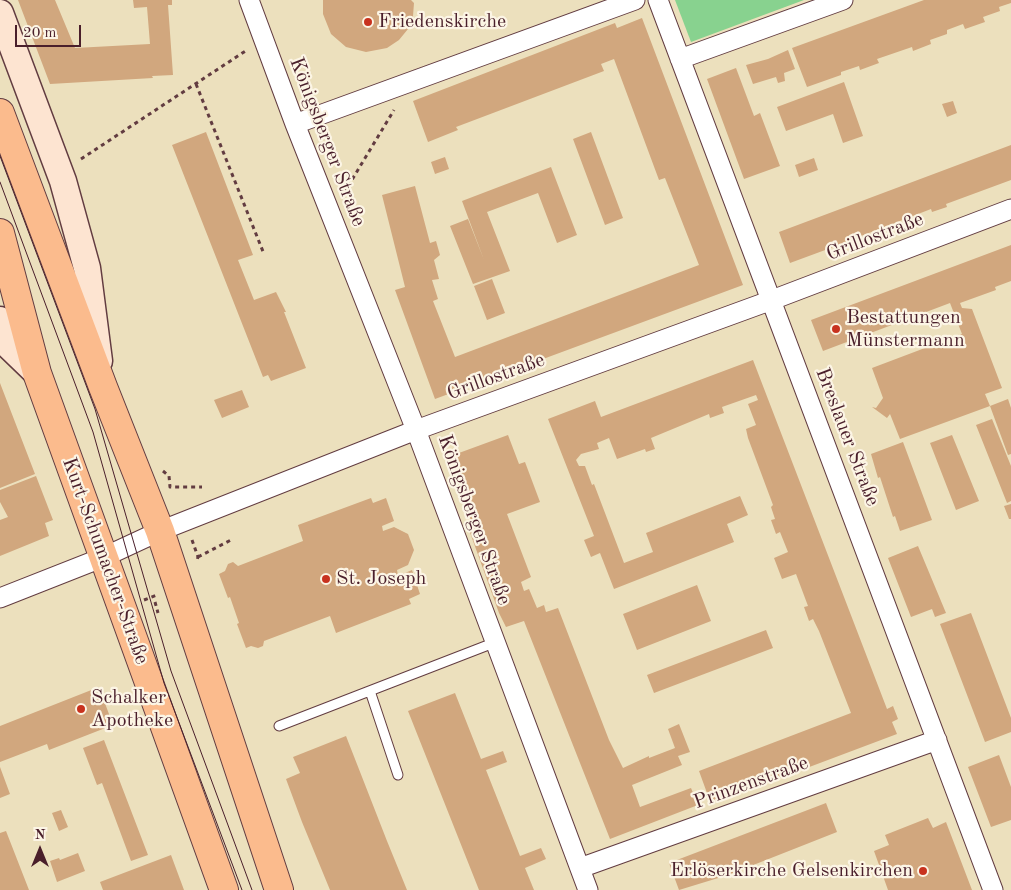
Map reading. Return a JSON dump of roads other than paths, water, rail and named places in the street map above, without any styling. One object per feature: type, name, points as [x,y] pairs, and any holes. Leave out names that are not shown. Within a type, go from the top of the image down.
[{"type":"main road","points":[[0,112],[103,387],[160,532],[279,890]]},
{"type":"main road","name":"Kurt-Schumacher-Straße","points":[[0,233],[37,373],[224,890]]},
{"type":"street","name":"Königsberger Straße","points":[[249,0],[295,124],[416,430],[588,890]]},
{"type":"street","points":[[295,124],[635,0]]},
{"type":"street","name":"Breslauer Straße","points":[[658,0],[993,890]]},
{"type":"street","points":[[680,59],[843,0]]},
{"type":"street","points":[[0,13],[60,173],[87,268],[103,387]]},
{"type":"street","name":"Grillostraße","points":[[0,598],[416,430],[772,300],[1011,209]]},
{"type":"street","name":"Kurt-Schumacher-Straße","points":[[0,320],[10,347],[37,373]]},
{"type":"street","name":"Prinzenstraße","points":[[580,868],[937,740]]},
{"type":"lane","points":[[279,726],[496,642]]},
{"type":"lane","points":[[370,691],[398,775]]},
{"type":"tram line","points":[[0,156],[95,409],[171,671],[252,890]]},
{"type":"tram line","points":[[0,182],[93,432],[164,683],[242,890]]},
{"type":"place","name":"Friedenskirche","points":[[368,22]]},
{"type":"place","name":"Bestattungen Münstermann","points":[[836,329]]},
{"type":"place","name":"St. Joseph","points":[[326,579]]},
{"type":"place","name":"Schalker Apotheke","points":[[81,709]]},
{"type":"place","name":"Erlöserkirche Gelsenkirchen","points":[[923,871]]}]
